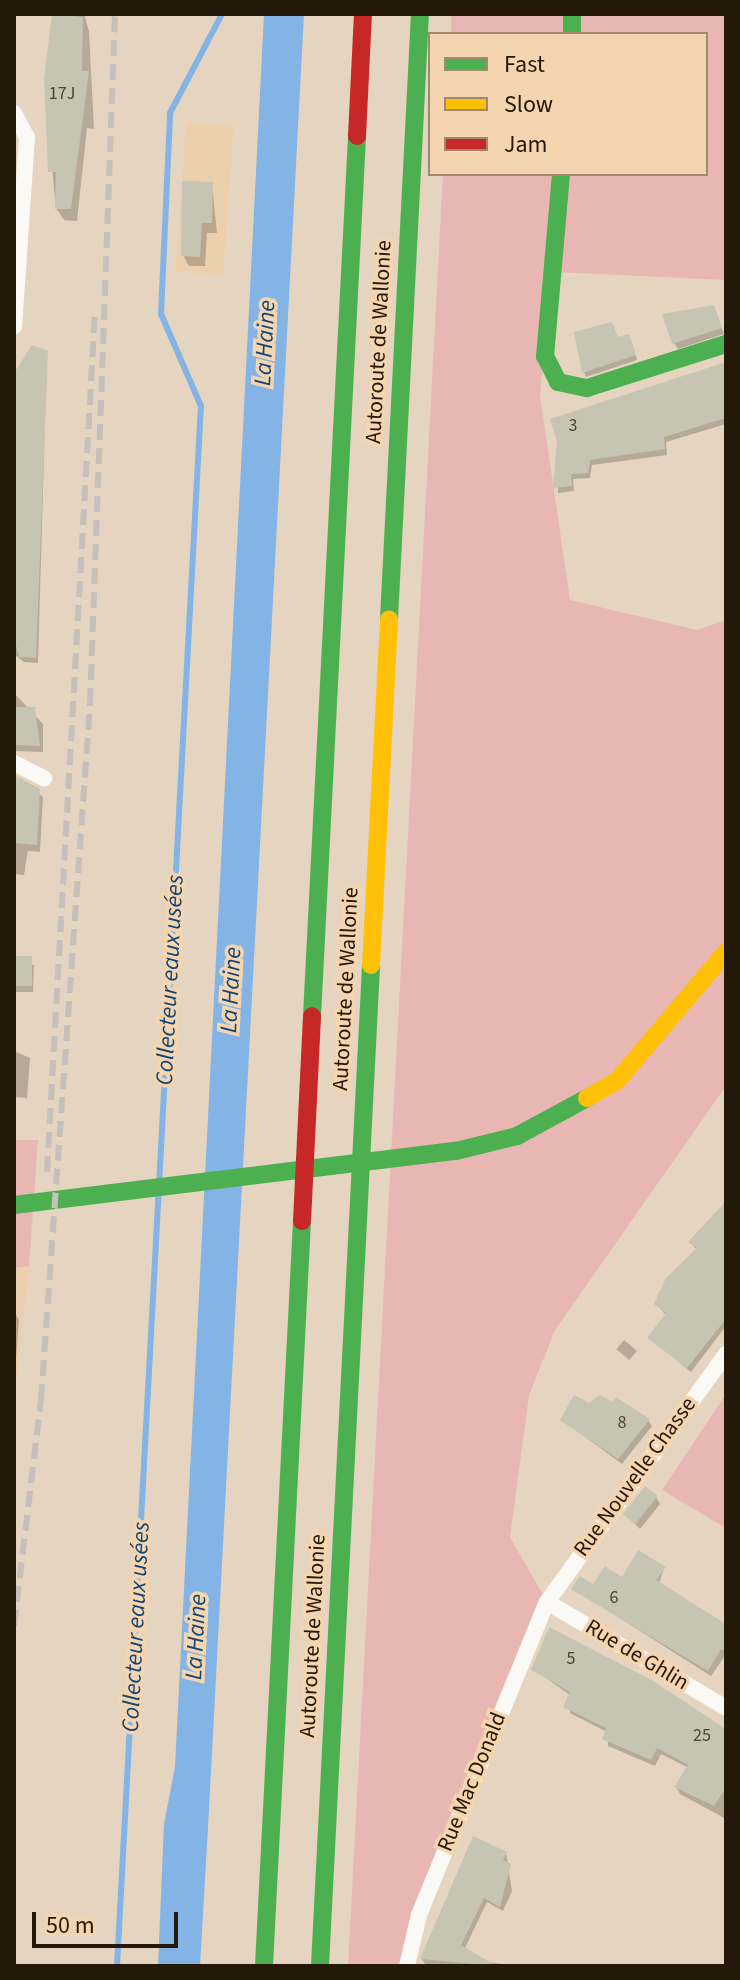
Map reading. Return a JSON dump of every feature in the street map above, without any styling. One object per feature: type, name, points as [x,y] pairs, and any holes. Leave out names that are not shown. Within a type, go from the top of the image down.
[{"type":"main road","name":"Autoroute de Wallonie","points":[[264,1966],[363,14]]},
{"type":"main road","name":"Autoroute de Wallonie","points":[[320,1966],[420,14]]},
{"type":"main road","points":[[561,176],[545,356],[558,382],[587,388],[726,344]]},
{"type":"main road","points":[[14,1205],[456,1151],[558,1118],[617,1081],[726,952]]},
{"type":"street","points":[[14,113],[27,137],[16,325]]},
{"type":"street","points":[[14,763],[44,778]]},
{"type":"street","name":"Rue Nouvelle Chasse","points":[[547,1602],[726,1354]]},
{"type":"street","name":"Rue de Ghlin","points":[[547,1602],[726,1708]]},
{"type":"street","name":"Rue Mac Donald","points":[[407,1966],[419,1915],[547,1602]]},
{"type":"shaded area","points":[[451,14],[572,14],[572,32],[451,32]]},
{"type":"shaded area","points":[[576,14],[726,14],[726,280],[554,272],[564,176],[708,176],[708,32],[576,32]]},
{"type":"shaded area","points":[[186,122],[234,125],[223,275],[176,272]]},
{"type":"shaded area","points":[[443,176],[561,176],[540,395],[570,600],[697,630],[726,620],[726,1086],[555,1330],[529,1395],[510,1537],[547,1602],[407,1966],[348,1966]]},
{"type":"shaded area","points":[[14,1140],[38,1140],[29,1266],[14,1268]]},
{"type":"shaded area","points":[[29,1266],[14,1406],[14,1268]]},
{"type":"shaded area","points":[[726,1394],[726,1528],[662,1490]]},
{"type":"water","name":"La Haine","points":[[264,14],[304,14],[208,1828],[200,1966],[158,1966],[164,1824],[175,1767]]},
{"type":"building","points":[[52,14],[83,17],[82,71],[89,71],[71,209],[55,209],[56,172],[48,172],[44,78]]},
{"type":"building","points":[[182,181],[213,182],[212,223],[202,223],[200,257],[181,256]]},
{"type":"building","points":[[714,305],[722,328],[672,344],[662,314]]},
{"type":"building","points":[[612,322],[618,337],[629,334],[636,355],[582,373],[574,332]]},
{"type":"building","points":[[32,345],[48,351],[36,658],[19,657],[14,638],[14,373]]},
{"type":"building","points":[[726,362],[726,418],[664,437],[665,449],[590,460],[588,473],[571,474],[572,486],[553,488],[557,441],[550,419]]},
{"type":"building","points":[[14,707],[35,707],[40,746],[14,745]]},
{"type":"building","points":[[14,775],[40,789],[37,845],[14,843]]},
{"type":"building","points":[[14,956],[32,956],[32,986],[14,986]]},
{"type":"building","points":[[726,1201],[726,1319],[687,1368],[647,1338],[666,1313],[654,1304],[666,1278],[697,1248],[688,1242]]},
{"type":"building","points":[[574,1395],[589,1403],[600,1395],[612,1402],[616,1397],[650,1419],[618,1459],[560,1420]]},
{"type":"building","points":[[645,1486],[658,1496],[635,1524],[623,1514]]},
{"type":"building","points":[[638,1550],[666,1567],[656,1580],[726,1624],[726,1652],[721,1649],[708,1671],[571,1589],[580,1576],[593,1584],[605,1566],[622,1577]]},
{"type":"building","points":[[549,1627],[655,1682],[726,1729],[726,1788],[714,1806],[674,1787],[688,1765],[657,1748],[651,1760],[602,1739],[606,1728],[563,1707],[570,1692],[531,1670]]},
{"type":"building","points":[[473,1836],[507,1852],[503,1860],[511,1864],[500,1907],[484,1898],[461,1945],[496,1966],[420,1959]]},
{"type":"waterway","name":"Collecteur eaux usées","points":[[117,1966],[201,406],[161,314],[170,113],[222,14]]},
{"type":"railway","points":[[14,1626],[41,1400],[90,704],[115,14]]},
{"type":"railway","points":[[47,1172],[95,310]]},
{"type":"traffic: fast","points":[[389,619],[420,14]]},
{"type":"traffic: fast","points":[[572,14],[572,32]]},
{"type":"traffic: fast","points":[[312,1016],[357,136]]},
{"type":"traffic: fast","points":[[561,176],[545,356],[558,382],[587,388],[726,344]]},
{"type":"traffic: fast","points":[[320,1966],[371,965]]},
{"type":"traffic: fast","points":[[14,1205],[456,1151],[517,1136],[587,1098]]},
{"type":"traffic: fast","points":[[264,1966],[302,1221]]},
{"type":"traffic: slow","points":[[371,965],[389,619]]},
{"type":"traffic: slow","points":[[587,1098],[617,1081],[726,952]]},
{"type":"traffic: jam","points":[[357,136],[363,14]]},
{"type":"traffic: jam","points":[[302,1221],[312,1016]]}]
